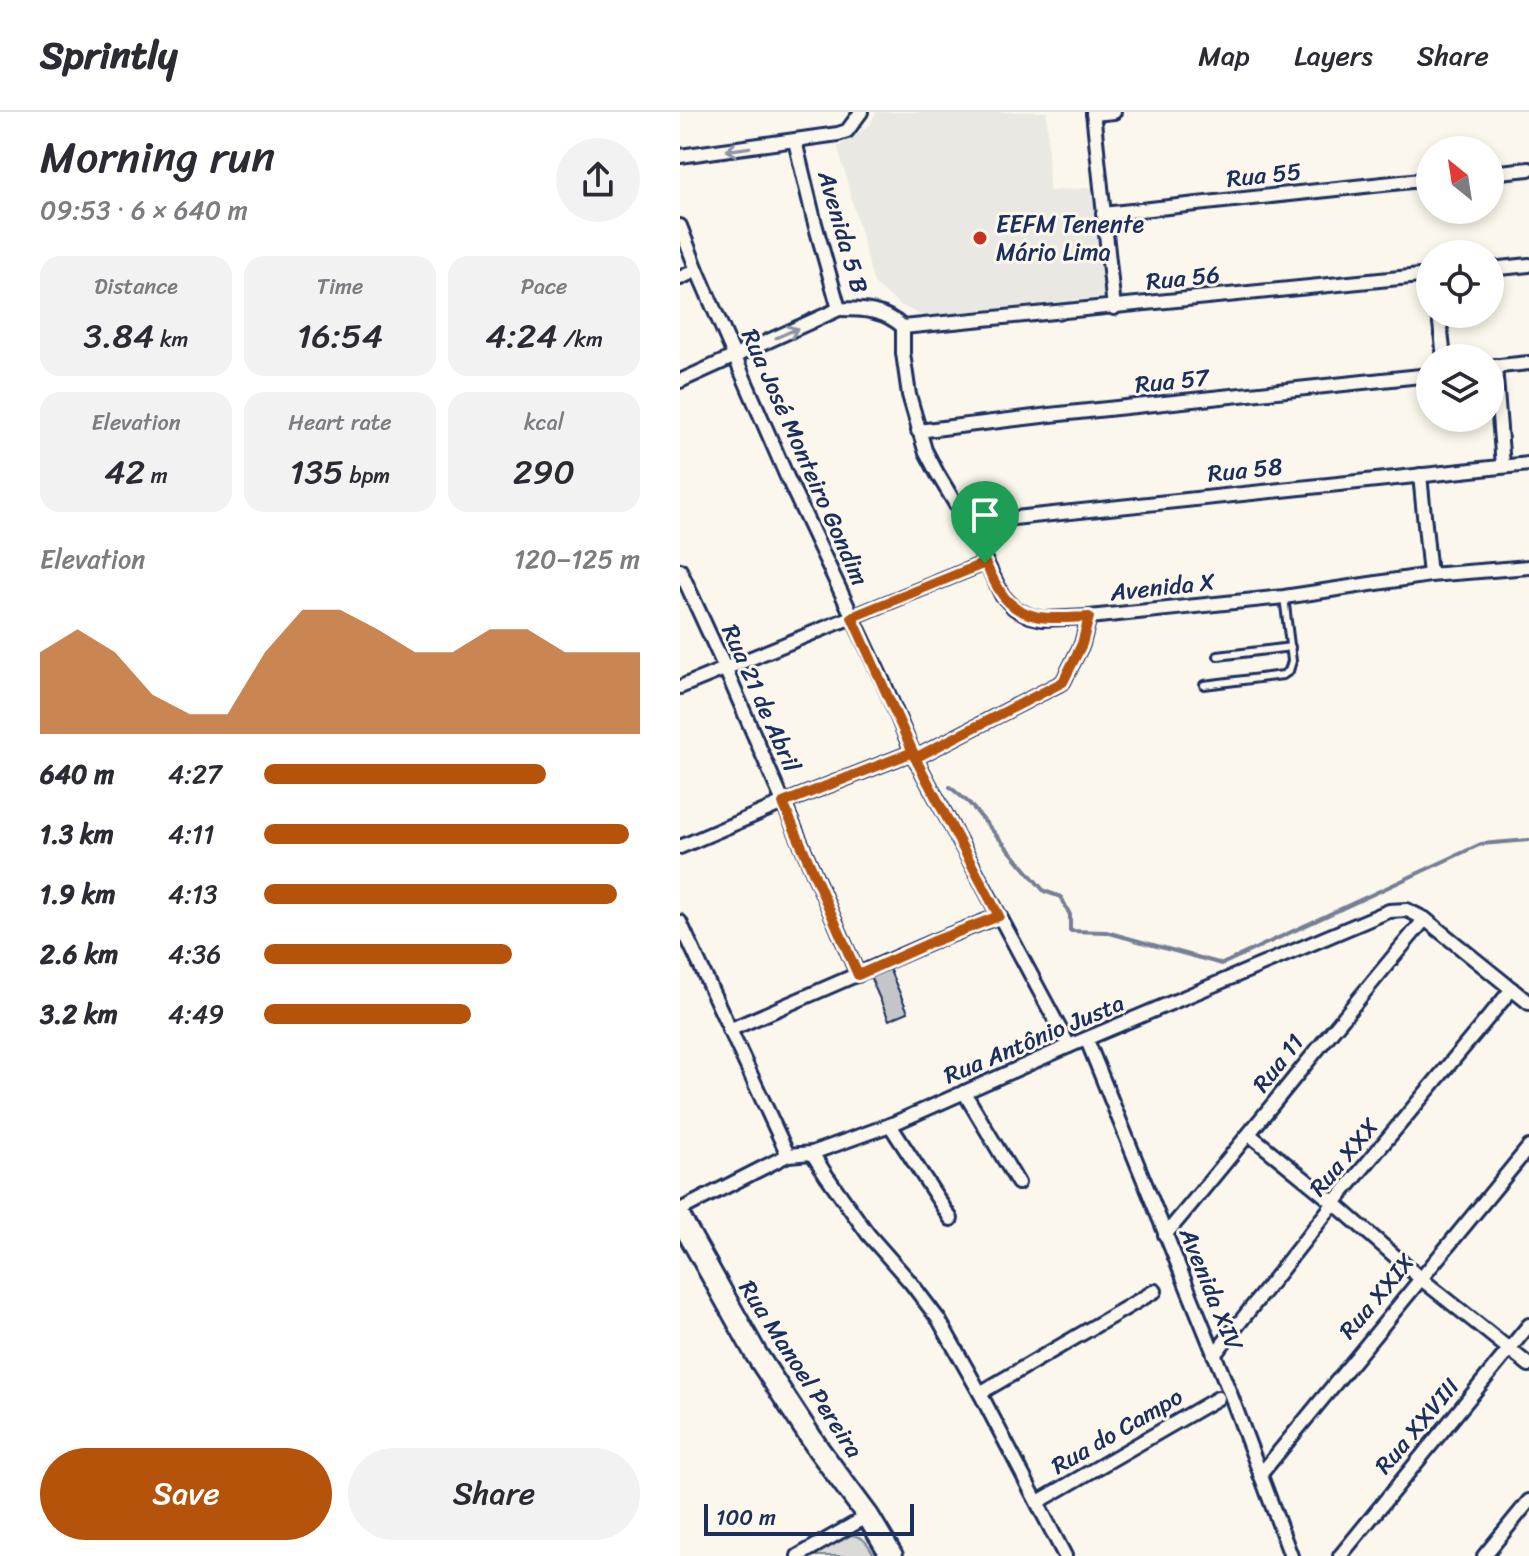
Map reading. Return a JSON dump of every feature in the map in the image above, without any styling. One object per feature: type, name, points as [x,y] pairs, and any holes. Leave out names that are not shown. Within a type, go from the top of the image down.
[{"type":"main road","name":"Rua Manoel Pereira","points":[[682,1227],[756,1354],[819,1450],[868,1516],[887,1552]]},
{"type":"street","name":"Avenida 5 B","points":[[861,112],[847,131],[795,141],[839,309],[879,312],[903,327]]},
{"type":"street","points":[[1114,112],[1093,113],[1114,308]]},
{"type":"street","points":[[680,156],[795,141]]},
{"type":"street","points":[[1504,172],[1529,169]]},
{"type":"street","name":"Rua 55","points":[[1103,214],[1416,180]]},
{"type":"street","name":"Rua José Monteiro Gondim","points":[[680,226],[787,477],[914,755],[1069,1046]]},
{"type":"street","points":[[1504,268],[1529,265]]},
{"type":"street","points":[[680,278],[697,270]]},
{"type":"street","name":"Rua 56","points":[[903,327],[1416,276]]},
{"type":"street","points":[[680,381],[839,309]]},
{"type":"street","name":"Avenida X","points":[[903,327],[909,395],[918,431],[1002,595],[1014,608],[1030,616],[1043,619],[1089,617],[1284,597],[1430,575],[1529,567]]},
{"type":"street","points":[[1504,366],[1529,363]]},
{"type":"street","name":"Rua 57","points":[[918,431],[1416,376]]},
{"type":"street","points":[[1499,432],[1503,466]]},
{"type":"street","name":"Rua 58","points":[[967,523],[1529,464]]},
{"type":"street","points":[[1420,475],[1430,575]]},
{"type":"street","points":[[680,687],[985,563]]},
{"type":"street","name":"Rua 21 de Abril","points":[[680,570],[858,975]]},
{"type":"street","points":[[680,847],[783,803],[914,755],[1063,682],[1082,644],[1089,617]]},
{"type":"street","name":"Rua Antônio Justa","points":[[680,1210],[788,1155],[812,1153],[890,1125],[1389,911],[1407,910],[1425,919]]},
{"type":"street","points":[[729,1030],[999,916]]},
{"type":"street","points":[[1425,919],[1529,1003]]},
{"type":"street","name":"Rua 11","points":[[1165,1235],[1425,919]]},
{"type":"street","points":[[680,922],[788,1155]]},
{"type":"street","name":"Rua XXX","points":[[1214,1355],[1334,1203],[1512,989]]},
{"type":"street","name":"Avenida XIV","points":[[1087,1040],[1291,1556]]},
{"type":"street","points":[[964,1092],[1018,1183]]},
{"type":"street","points":[[890,1125],[951,1219]]},
{"type":"street","points":[[1250,1135],[1529,1365]]},
{"type":"street","name":"Rua XXIX","points":[[1260,1475],[1529,1147]]},
{"type":"street","points":[[812,1153],[868,1234],[939,1320],[1065,1556]]},
{"type":"street","points":[[980,1393],[1155,1291]]},
{"type":"street","name":"Rua XXVIII","points":[[1340,1556],[1529,1325]]},
{"type":"street","name":"Rua do Campo","points":[[1038,1502],[1218,1398]]},
{"type":"street","points":[[1484,1556],[1529,1501]]},
{"type":"street","points":[[798,1556],[868,1516]]},
{"type":"lane","points":[[1204,685],[1283,675],[1289,671],[1292,666],[1291,647],[1284,597]]},
{"type":"lane","points":[[1218,656],[1291,647]]},
{"type":"shaded area","name":"EEFM Tenente Mário Lima","points":[[876,112],[1047,112],[1049,191],[1095,187],[1104,297],[923,316],[900,305],[874,284],[838,147],[870,125]]},
{"type":"shaded area","points":[[851,1535],[863,1539],[875,1556],[809,1556]]},
{"type":"building","points":[[888,966],[908,1012],[889,1020],[869,974]]},
{"type":"waterway","points":[[950,787],[969,803],[1044,891],[1061,897],[1070,915],[1070,931],[1106,932],[1222,964],[1481,844],[1529,840]]},
{"type":"place","name":"EEFM Tenente Mário Lima","points":[[980,238]]},
{"type":"route","points":[[985,563],[852,617],[885,686],[913,752],[915,758],[999,916],[858,975],[783,803],[913,752],[915,758],[1063,682],[1082,644],[1089,617],[1043,619],[1014,608],[1002,595],[985,563]]}]
